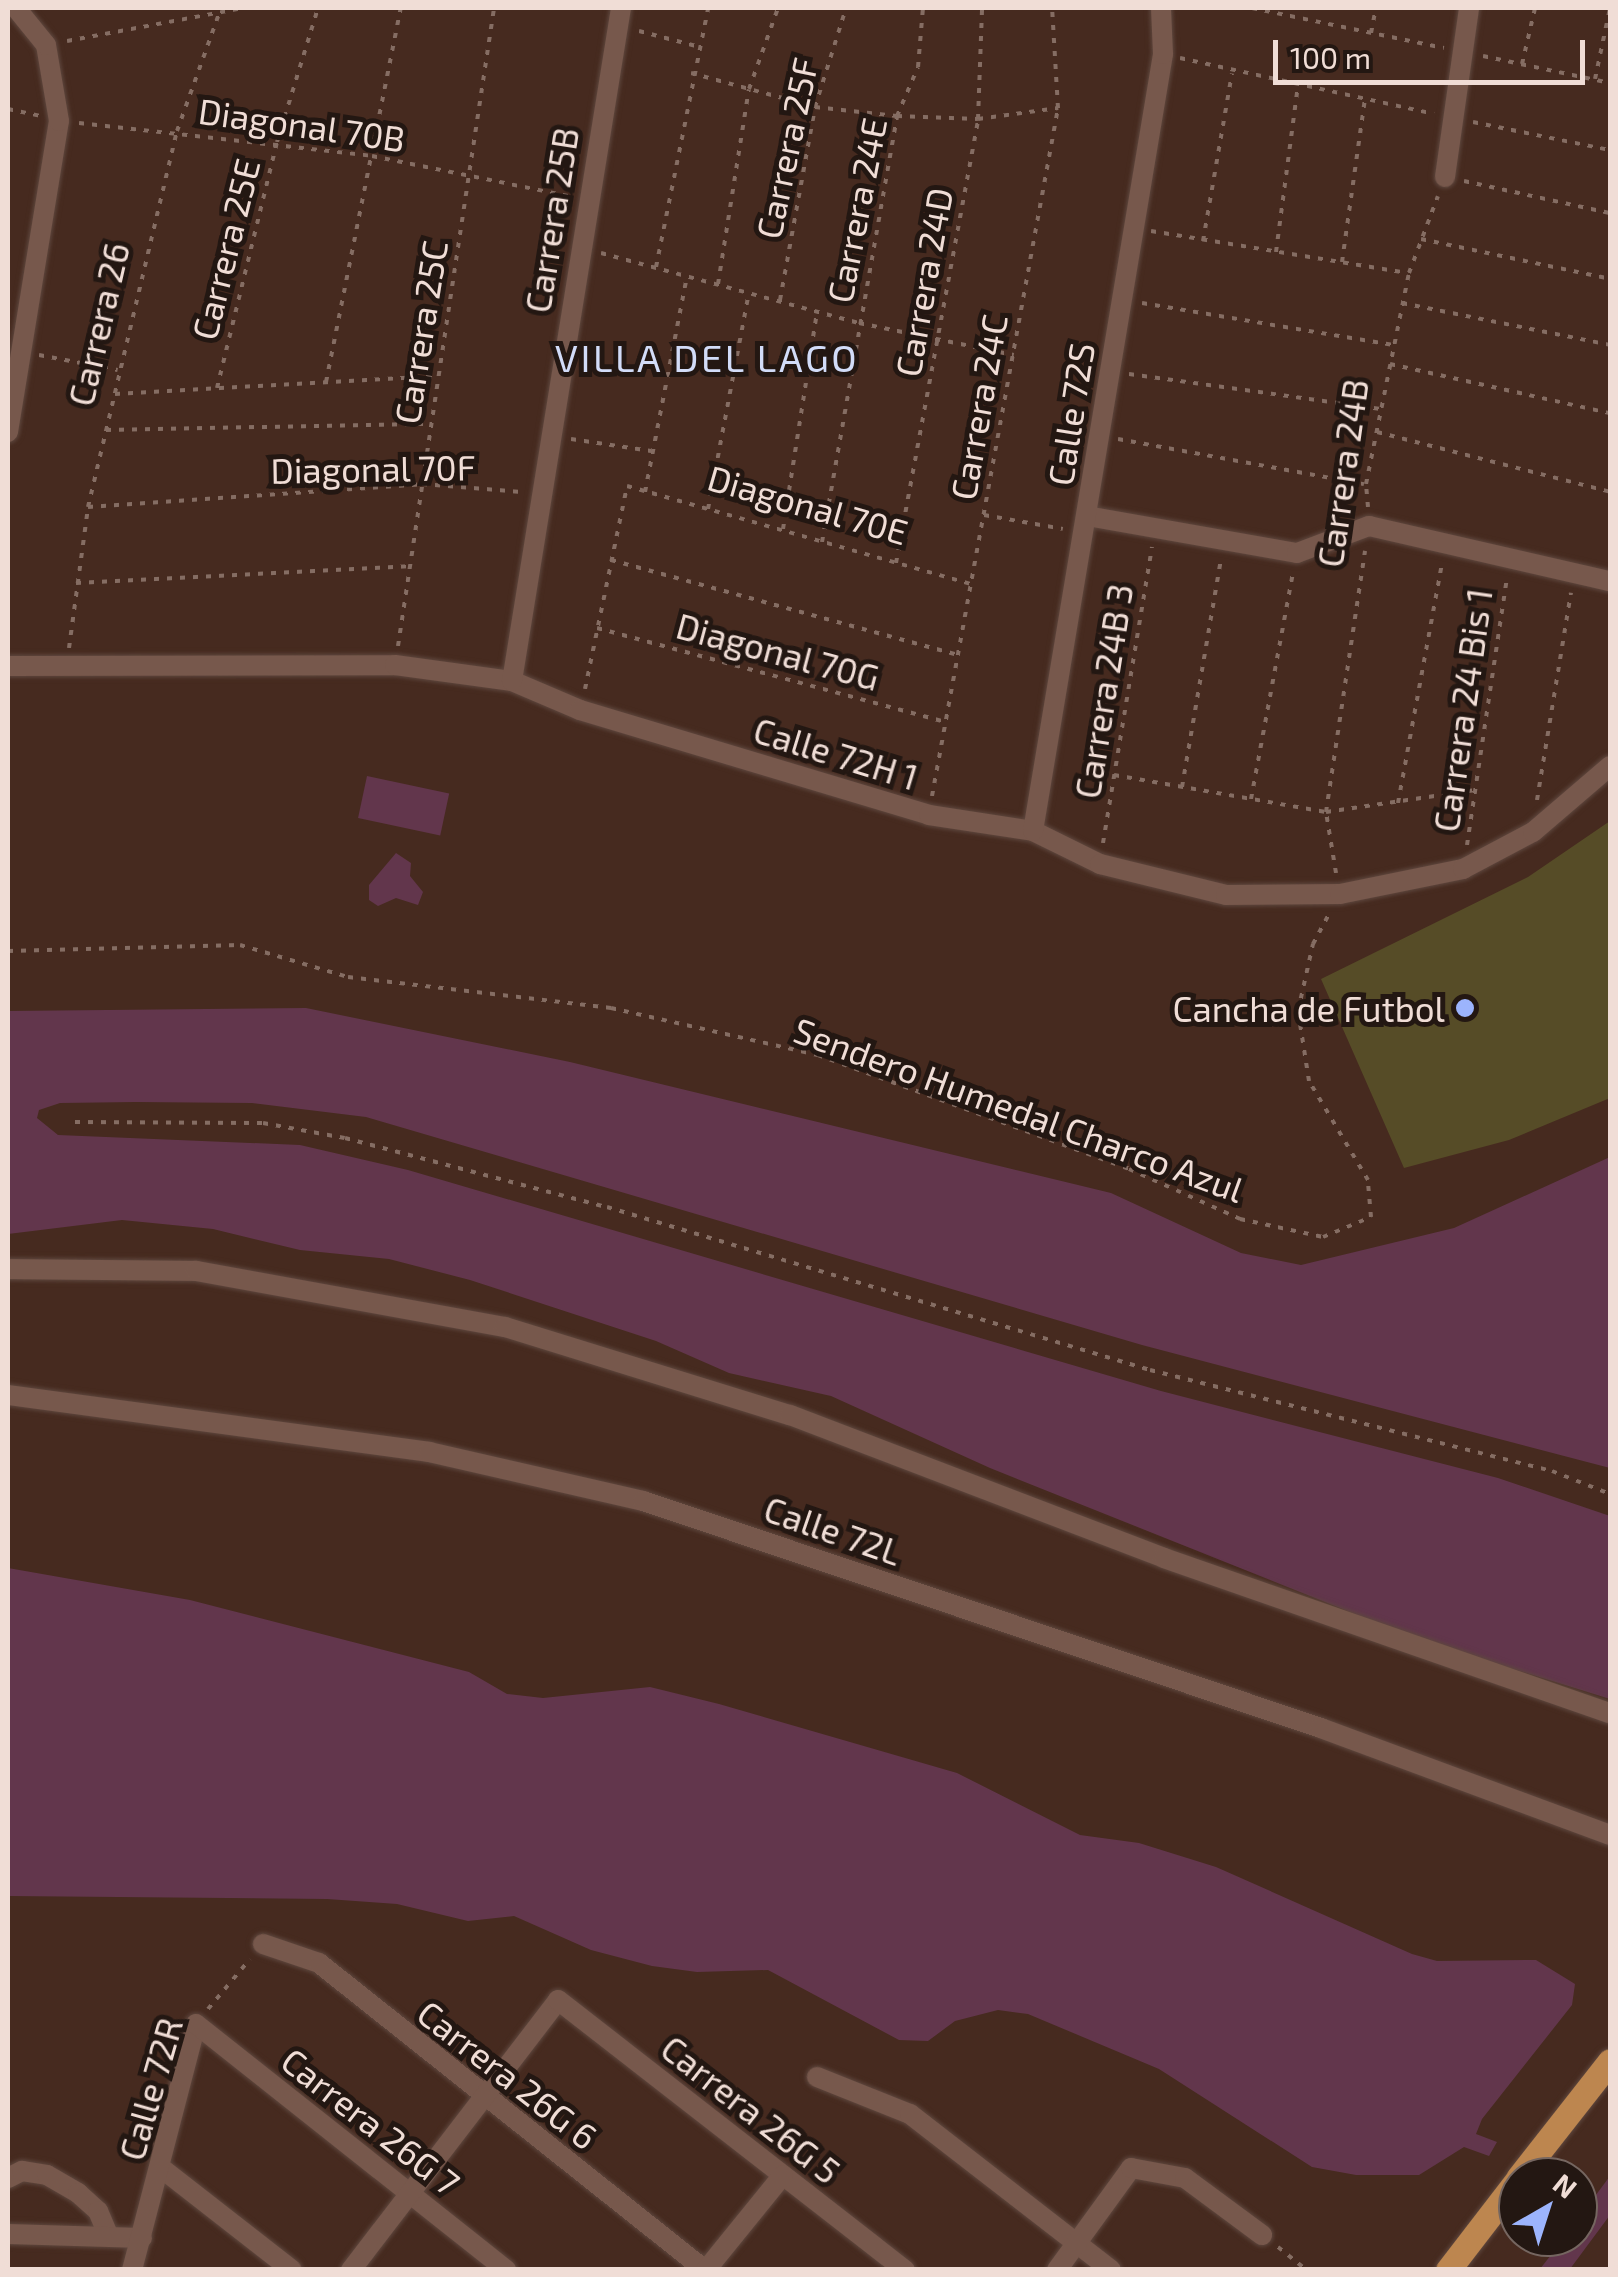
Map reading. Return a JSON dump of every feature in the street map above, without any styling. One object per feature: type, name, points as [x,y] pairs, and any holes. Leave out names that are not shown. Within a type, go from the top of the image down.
[{"type":"main road","points":[[1535,2157],[1610,2061]]},
{"type":"main road","points":[[1448,2270],[1498,2205]]},
{"type":"street","name":"Carrera 26","points":[[8,432],[60,121],[46,45],[16,8]]},
{"type":"street","name":"Calle 72S","points":[[1033,831],[1163,54],[1161,8]]},
{"type":"street","points":[[1445,176],[1469,8]]},
{"type":"street","name":"Carrera 25B","points":[[512,681],[547,436],[618,16]]},
{"type":"street","points":[[1085,524],[1156,528],[1297,554],[1369,526],[1610,582]]},
{"type":"street","name":"Calle 72H 1","points":[[8,666],[68,662],[395,665],[512,681],[580,710],[929,815],[1033,831],[1100,864],[1226,895],[1340,894],[1463,869],[1533,832],[1610,766]]},
{"type":"street","points":[[8,1269],[196,1270],[505,1327],[790,1415],[1164,1558],[1610,1712]]},
{"type":"street","name":"Calle 72L","points":[[8,1394],[429,1452],[643,1501],[1321,1728],[1610,1835]]},
{"type":"street","name":"Carrera 26G 6","points":[[263,1944],[319,1962],[706,2270]]},
{"type":"street","name":"Carrera 26G 5","points":[[484,2096],[558,2000],[905,2270]]},
{"type":"street","name":"Calle 72R","points":[[132,2270],[196,2024]]},
{"type":"street","name":"Carrera 26G 7","points":[[196,2024],[506,2270]]},
{"type":"street","points":[[817,2077],[910,2114],[1111,2270]]},
{"type":"street","points":[[351,2270],[484,2096]]},
{"type":"street","points":[[160,2167],[292,2270]]},
{"type":"street","points":[[1057,2270],[1131,2168],[1184,2178],[1262,2235]]},
{"type":"street","points":[[8,2178],[22,2171],[47,2175],[78,2193],[98,2211],[109,2238]]},
{"type":"street","points":[[706,2270],[783,2175]]},
{"type":"street","points":[[8,2234],[142,2238]]},
{"type":"path","points":[[46,45],[244,8]]},
{"type":"path","name":"Carrera 25E","points":[[217,388],[277,142],[318,8]]},
{"type":"path","points":[[326,382],[401,8]]},
{"type":"path","name":"Carrera 25C","points":[[395,665],[494,8]]},
{"type":"path","points":[[656,267],[696,46],[708,8]]},
{"type":"path","points":[[718,284],[748,89],[778,8]]},
{"type":"path","name":"Carrera 25F","points":[[780,301],[816,107],[846,8]]},
{"type":"path","name":"Carrera 24E","points":[[822,542],[897,116],[918,66],[923,8]]},
{"type":"path","name":"Carrera 24D","points":[[896,563],[978,119],[982,8]]},
{"type":"path","name":"Carrera 24C","points":[[929,815],[1058,108],[1052,8]]},
{"type":"path","points":[[1252,8],[1610,83]]},
{"type":"path","points":[[1306,19],[1308,8]]},
{"type":"path","points":[[1372,33],[1376,8]]},
{"type":"path","points":[[1522,64],[1535,8]]},
{"type":"path","points":[[1594,80],[1610,8]]},
{"type":"path","name":"Carrera 26","points":[[68,662],[88,507],[106,430],[177,131],[221,10]]},
{"type":"path","points":[[618,16],[696,46]]},
{"type":"path","points":[[1163,54],[1610,150]]},
{"type":"path","points":[[1203,241],[1232,71]]},
{"type":"path","points":[[691,73],[816,107],[897,116],[978,119],[1058,108]]},
{"type":"path","points":[[1276,252],[1298,85]]},
{"type":"path","points":[[1342,262],[1365,98]]},
{"type":"path","name":"Diagonal 70B","points":[[8,109],[60,121],[277,142],[372,156],[588,200]]},
{"type":"path","points":[[1445,176],[1610,213]]},
{"type":"path","name":"Carrera 24B","points":[[1340,894],[1326,812],[1369,526],[1366,484],[1409,272],[1445,176]]},
{"type":"path","points":[[1132,227],[1409,272]]},
{"type":"path","points":[[1421,239],[1610,279]]},
{"type":"path","points":[[580,248],[859,323],[1014,355]]},
{"type":"path","points":[[645,492],[687,276]]},
{"type":"path","points":[[708,510],[750,293]]},
{"type":"path","points":[[1122,300],[1394,344]]},
{"type":"path","points":[[1402,304],[1610,345]]},
{"type":"path","points":[[783,531],[817,312]]},
{"type":"path","points":[[20,351],[120,371]]},
{"type":"path","points":[[1390,364],[1610,414]]},
{"type":"path","points":[[1109,371],[1382,409]]},
{"type":"path","points":[[115,394],[438,376]]},
{"type":"path","points":[[106,430],[431,424]]},
{"type":"path","points":[[1376,432],[1610,492]]},
{"type":"path","points":[[547,436],[653,451]]},
{"type":"path","points":[[1098,436],[1366,484]]},
{"type":"path","name":"Diagonal 70F","points":[[88,507],[422,484],[540,494]]},
{"type":"path","name":"Diagonal 70E","points":[[611,560],[627,486],[971,584]]},
{"type":"path","points":[[984,515],[1085,524]]},
{"type":"path","name":"Carrera 24B 3","points":[[1100,864],[1156,528]]},
{"type":"path","points":[[1182,787],[1224,540]]},
{"type":"path","points":[[1398,802],[1446,544]]},
{"type":"path","points":[[1251,799],[1297,554]]},
{"type":"path","name":"Carrera 24 Bis 1","points":[[1463,869],[1510,558]]},
{"type":"path","points":[[580,710],[611,560],[958,655]]},
{"type":"path","points":[[76,584],[410,566]]},
{"type":"path","points":[[1533,832],[1574,573]]},
{"type":"path","name":"Diagonal 70G","points":[[597,628],[946,722]]},
{"type":"path","points":[[1114,775],[1326,812],[1474,790]]},
{"type":"path","name":"Sendero Humedal Charco Azul","points":[[8,951],[240,945],[348,977],[611,1008],[818,1054],[1129,1169],[1240,1219],[1323,1237],[1371,1217],[1368,1180],[1309,1081],[1298,1011],[1313,944],[1340,894]]},
{"type":"path","points":[[75,1122],[262,1123],[344,1138],[607,1207],[1150,1370],[1552,1472],[1610,1494]]},
{"type":"path","name":"Calle 72R","points":[[196,2024],[263,1944]]},
{"type":"path","points":[[1262,2235],[1306,2270]]},
{"type":"shaded area","points":[[367,776],[449,793],[440,836],[358,818]]},
{"type":"shaded area","name":"Cancha de Futbol","points":[[1610,821],[1610,1098],[1509,1140],[1404,1168],[1321,979],[1528,877]]},
{"type":"shaded area","points":[[396,853],[411,863],[410,876],[423,892],[418,905],[396,898],[378,906],[369,900],[369,885]]},
{"type":"shaded area","points":[[306,1008],[570,1062],[1111,1193],[1241,1253],[1301,1265],[1454,1228],[1610,1157],[1610,1468],[1142,1345],[366,1117],[252,1103],[136,1102],[60,1103],[39,1110],[37,1118],[58,1135],[300,1145],[408,1170],[1161,1391],[1498,1478],[1610,1516],[1610,1699],[1420,1640],[990,1468],[831,1396],[729,1373],[656,1341],[470,1280],[389,1259],[300,1250],[213,1229],[122,1220],[8,1234],[8,1011]]},
{"type":"shaded area","points":[[8,1568],[190,1600],[469,1672],[507,1694],[543,1698],[650,1687],[719,1704],[957,1773],[1080,1835],[1139,1843],[1216,1867],[1412,1954],[1437,1961],[1536,1960],[1575,1984],[1572,2005],[1482,2119],[1476,2134],[1497,2142],[1489,2156],[1464,2147],[1419,2175],[1356,2175],[1312,2167],[1159,2069],[1028,2014],[998,2010],[955,2021],[928,2041],[899,2040],[768,1970],[697,1972],[652,1966],[591,1950],[514,1916],[468,1921],[397,1904],[327,1899],[8,1896]]},
{"type":"shaded area","points":[[1610,2176],[1610,2215],[1598,2231],[1598,2192]]},
{"type":"shaded area","points":[[1549,2257],[1579,2257],[1570,2269],[1540,2269]]},
{"type":"place","name":"Cancha de Futbol","points":[[1465,1008]]},
{"type":"district","name":"VILLA DEL LAGO","points":[[707,358]]}]
